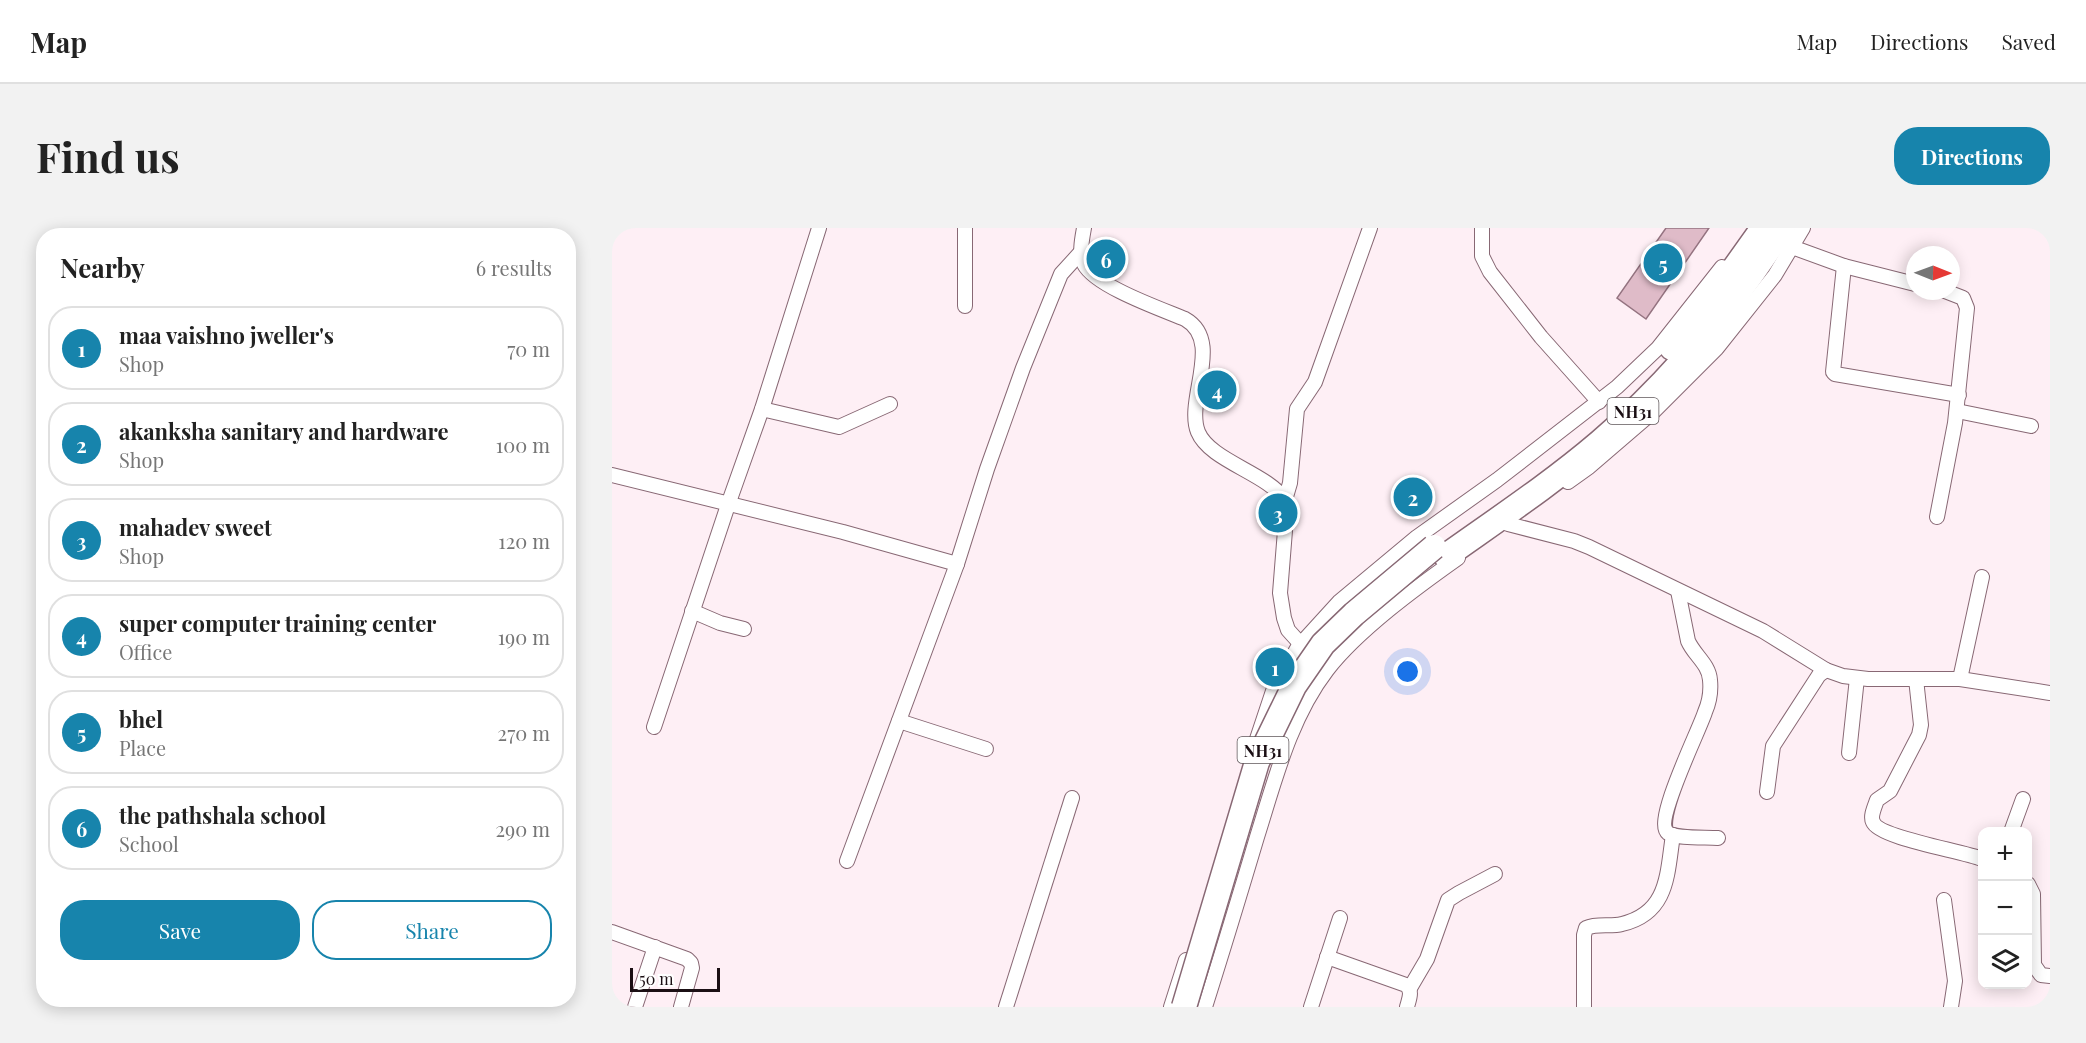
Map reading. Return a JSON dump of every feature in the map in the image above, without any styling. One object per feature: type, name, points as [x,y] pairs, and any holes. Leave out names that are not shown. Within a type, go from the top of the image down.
[{"type":"highway","name":"NH31","points":[[1184,1007],[1257,762],[1294,686],[1323,644],[1354,614],[1440,551],[1584,437],[1669,352],[1706,308],[1763,228]]},
{"type":"highway","name":"NH31","points":[[1198,1007],[1281,736],[1328,659],[1440,551],[1557,476],[1601,441],[1685,359],[1788,237]]},
{"type":"street","points":[[654,727],[762,409],[819,228]]},
{"type":"street","points":[[964,228],[965,306]]},
{"type":"street","points":[[1084,228],[1081,252],[1084,264],[1094,277],[1193,324],[1198,331],[1202,346],[1203,362],[1198,396],[1198,431],[1209,446],[1272,487],[1285,500]]},
{"type":"street","points":[[1327,670],[1300,644],[1285,625],[1280,593],[1286,518],[1285,500],[1290,483],[1297,409],[1315,382],[1370,228]]},
{"type":"street","points":[[1482,228],[1484,265],[1565,365],[1599,402]]},
{"type":"street","points":[[1171,1007],[1273,691],[1300,644],[1339,602],[1417,537],[1497,480],[1599,402],[1658,348],[1754,228]]},
{"type":"street","points":[[1205,1007],[1272,789],[1290,739],[1297,720],[1327,670],[1364,632],[1425,582],[1589,467],[1653,412],[1717,348],[1775,275],[1788,237],[1803,228]]},
{"type":"street","points":[[1788,237],[1844,266],[1906,282]]},
{"type":"street","points":[[847,861],[957,564],[987,469],[1023,368],[1061,274],[1081,252]]},
{"type":"street","points":[[1844,266],[1833,372],[1959,395]]},
{"type":"street","points":[[1937,517],[1959,395],[1967,308],[1963,298],[1960,297]]},
{"type":"street","points":[[762,409],[839,427],[890,404]]},
{"type":"street","points":[[1957,411],[2031,426]]},
{"type":"street","points":[[612,475],[729,502],[957,564]]},
{"type":"street","points":[[1508,524],[1574,541],[1763,631],[1826,670],[1857,678],[1960,679],[2050,693]]},
{"type":"street","points":[[1960,679],[1982,577]]},
{"type":"street","points":[[1678,591],[1688,641],[1706,665],[1710,682],[1705,712],[1668,803],[1664,829],[1673,835],[1718,838]]},
{"type":"street","points":[[692,611],[720,623],[744,629]]},
{"type":"street","points":[[1767,792],[1773,746],[1819,675],[1826,670]]},
{"type":"street","points":[[1849,753],[1857,678]]},
{"type":"street","points":[[1916,679],[1921,725],[1918,735],[1890,790],[1877,800],[1872,821],[1874,825],[1894,836],[1978,858]]},
{"type":"street","points":[[899,721],[986,749]]},
{"type":"street","points":[[1006,1007],[1072,798]]},
{"type":"street","points":[[2012,827],[2023,799]]},
{"type":"street","points":[[1584,1007],[1584,935],[1586,928],[1612,926],[1631,921],[1653,907],[1664,890],[1673,835]]},
{"type":"street","points":[[1407,1007],[1410,988],[1427,959],[1448,900],[1495,874]]},
{"type":"street","points":[[2032,892],[2034,965],[2041,975],[2050,976]]},
{"type":"street","points":[[1944,900],[1955,981],[1951,1007]]},
{"type":"street","points":[[1311,1007],[1340,918]]},
{"type":"street","points":[[612,932],[687,959],[691,963],[692,969],[681,1007]]},
{"type":"street","points":[[635,1007],[656,947]]},
{"type":"street","points":[[1327,957],[1410,988]]},
{"type":"building","points":[[1666,228],[1709,228],[1646,319],[1617,298]]},
{"type":"place","name":"the pathshala school","points":[[1106,259]]},
{"type":"place","name":"bhel","points":[[1663,263]]},
{"type":"place","name":"super computer training center","points":[[1217,390]]},
{"type":"place","name":"akanksha sanitary and hardware","points":[[1413,497]]},
{"type":"place","name":"mahadev sweet","points":[[1278,513]]},
{"type":"place","name":"maa vaishno jweller's","points":[[1275,667]]}]
